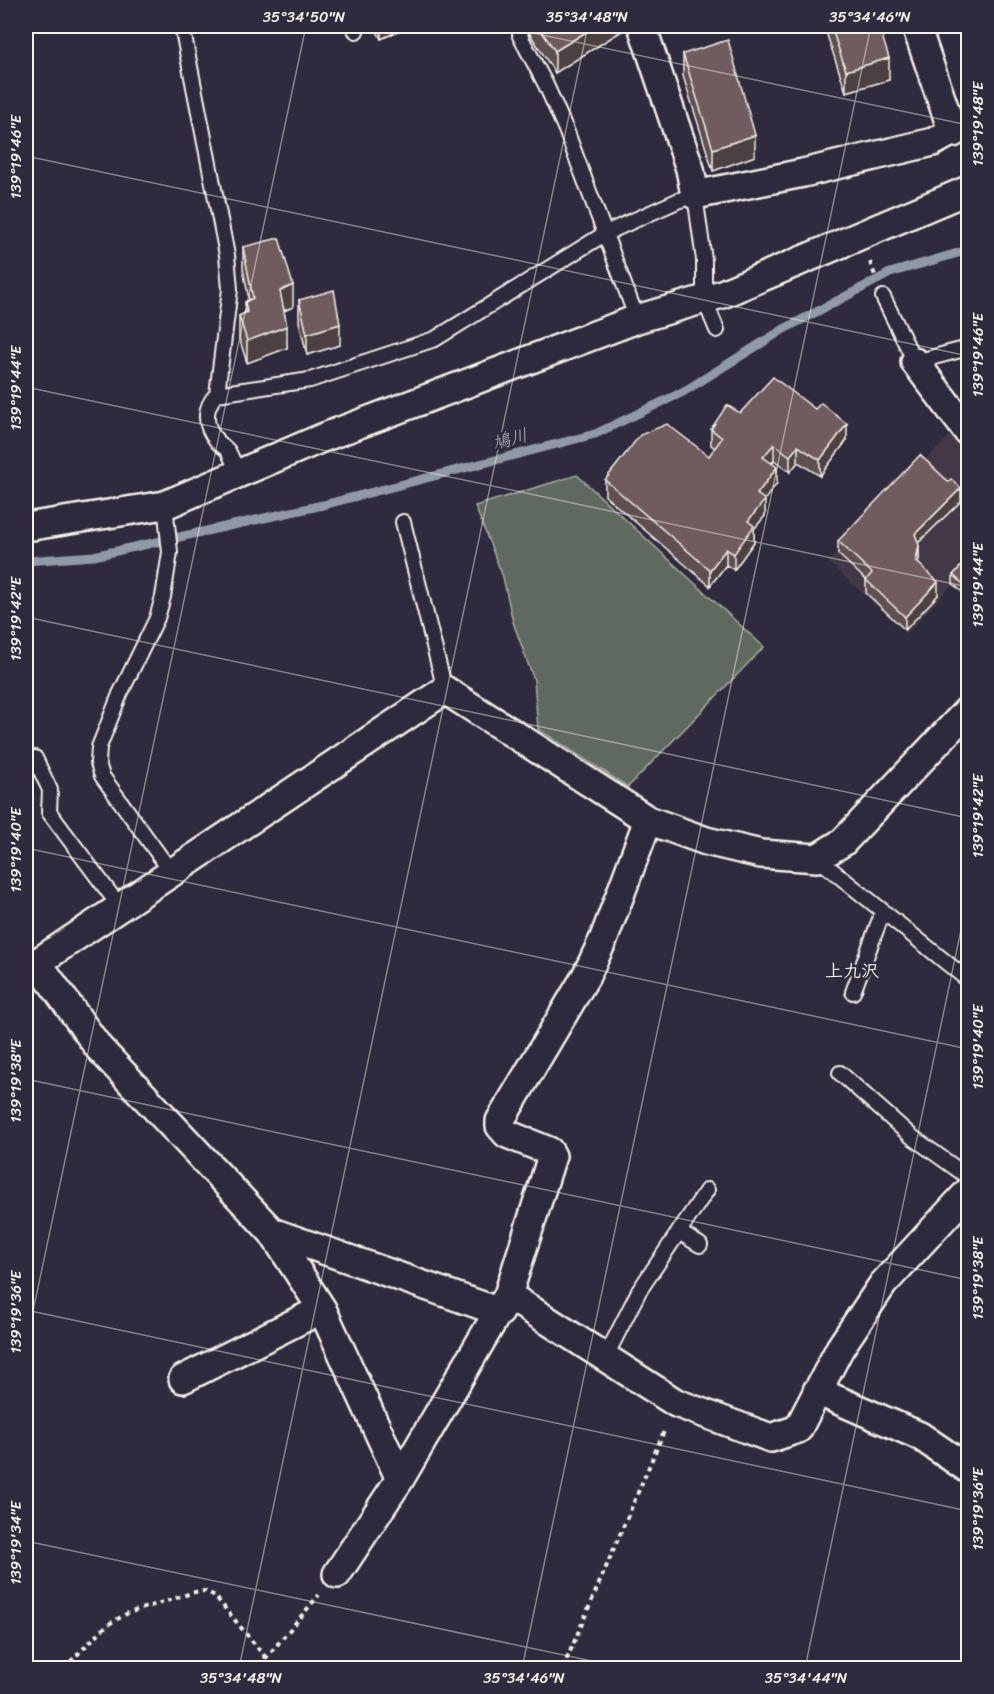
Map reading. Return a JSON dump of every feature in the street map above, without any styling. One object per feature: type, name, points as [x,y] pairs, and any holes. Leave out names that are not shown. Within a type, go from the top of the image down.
[{"type":"street","points":[[642,26],[690,169],[695,195],[772,180],[933,142],[961,128],[916,26]]},
{"type":"street","points":[[26,527],[167,516],[238,474],[322,438],[637,319],[733,289],[969,190]]},
{"type":"street","points":[[915,362],[969,432]]},
{"type":"street","points":[[400,1479],[322,1310],[272,1232],[99,1048],[31,966],[445,690],[648,820],[706,841],[761,854],[816,858],[843,842],[969,710]]},
{"type":"street","points":[[337,1574],[400,1479],[504,1304],[552,1156],[549,1151],[507,1134],[500,1126],[500,1121],[586,976],[608,928],[648,820]]},
{"type":"street","points":[[272,1232],[504,1304],[604,1358],[676,1403],[771,1438],[798,1429],[840,1348],[883,1284],[964,1204]]},
{"type":"street","points":[[183,1379],[322,1310]]},
{"type":"street","points":[[817,1391],[920,1436],[969,1469]]},
{"type":"lane","points":[[182,26],[227,255],[230,289],[217,394],[207,407],[207,420],[210,431],[227,450],[238,474]]},
{"type":"lane","points":[[522,26],[520,36],[562,121],[637,319]]},
{"type":"lane","points":[[217,394],[310,380],[435,339],[606,233],[695,195],[704,260],[704,299],[717,330]]},
{"type":"lane","points":[[883,297],[915,362],[969,348]]},
{"type":"lane","points":[[167,516],[170,552],[163,597],[157,618],[99,747],[98,763],[102,776],[172,873]]},
{"type":"lane","points":[[403,522],[445,690]]},
{"type":"lane","points":[[35,758],[50,790],[50,812],[120,908]]},
{"type":"lane","points":[[816,858],[969,980]]},
{"type":"lane","points":[[853,992],[883,911]]},
{"type":"lane","points":[[840,1074],[911,1136],[969,1177]]},
{"type":"lane","points":[[604,1358],[639,1291],[707,1190]]},
{"type":"lane","points":[[679,1232],[700,1245]]},
{"type":"path","points":[[562,1668],[676,1403]]},
{"type":"path","points":[[264,1668],[266,1658],[337,1574]]},
{"type":"path","points":[[64,1668],[107,1625],[138,1610],[179,1596],[205,1591],[215,1596],[266,1658]]},
{"type":"shaded area","points":[[954,431],[968,445],[968,600],[952,585],[907,633],[828,562]]},
{"type":"green space","points":[[577,475],[764,647],[628,787],[538,729],[534,680],[513,622],[503,577],[475,506]]},
{"type":"building","points":[[538,26],[596,26],[555,51]]},
{"type":"building","points":[[831,26],[879,26],[889,58],[846,71]]},
{"type":"building","points":[[728,40],[755,135],[713,149],[683,54]]},
{"type":"building","points":[[279,238],[293,285],[280,291],[287,326],[247,341],[239,316],[247,312],[245,302],[253,298],[243,247]]},
{"type":"building","points":[[334,290],[340,324],[307,334],[299,300]]},
{"type":"building","points":[[773,377],[815,409],[821,403],[847,424],[820,460],[798,446],[790,456],[774,444],[763,457],[777,467],[757,494],[765,500],[748,521],[754,526],[734,554],[726,549],[710,570],[605,480],[640,435],[667,424],[709,456],[722,438],[711,429],[727,405],[740,413]]},
{"type":"building","points":[[920,455],[949,482],[951,479],[961,488],[915,534],[919,545],[916,561],[938,582],[905,617],[866,580],[872,573],[838,541]]},
{"type":"building","points":[[969,558],[969,589],[953,575]]},
{"type":"waterway","name":"鳩川","points":[[26,561],[94,556],[323,505],[595,434],[683,392],[784,329],[890,273],[968,250]]},
{"type":"district","name":"上九沢","points":[[852,971]]}]
